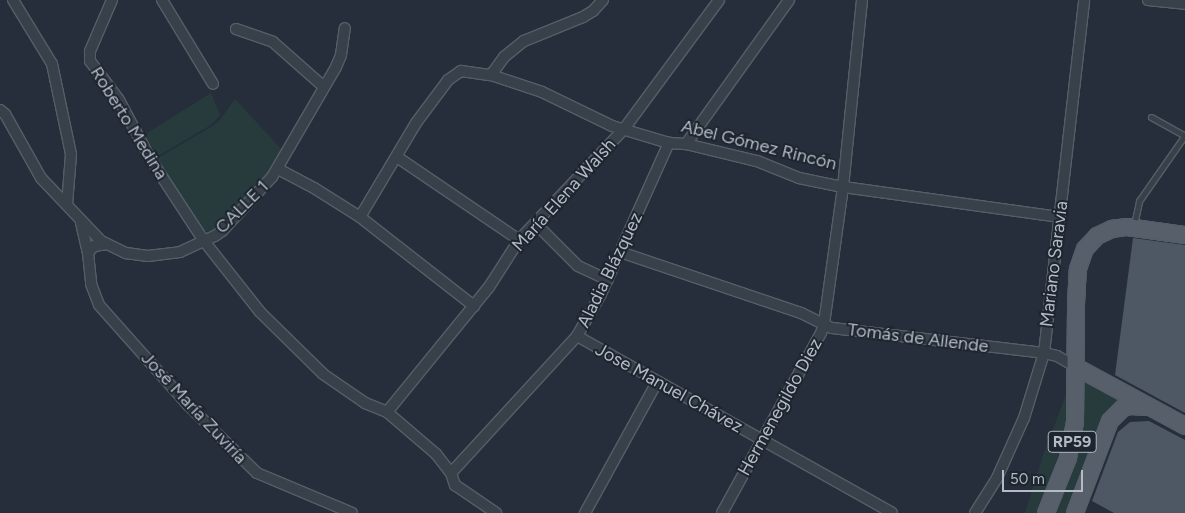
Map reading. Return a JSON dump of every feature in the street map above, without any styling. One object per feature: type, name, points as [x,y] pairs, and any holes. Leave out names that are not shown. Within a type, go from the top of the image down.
[{"type":"main road","name":"RP59","points":[[1046,513],[1062,476],[1072,441],[1076,404],[1076,304],[1078,269],[1081,259],[1089,244],[1097,236],[1112,229],[1134,228],[1185,235]]},
{"type":"main road","name":"RP59","points":[[1076,366],[1185,426]]},
{"type":"main road","name":"RP59","points":[[1075,513],[1110,421],[1123,408],[1130,406],[1149,407]]},
{"type":"street","points":[[13,0],[52,64],[72,154],[67,205]]},
{"type":"street","name":"Roberto Medina","points":[[112,0],[90,51],[90,61],[119,100],[151,160],[204,241]]},
{"type":"street","points":[[162,0],[213,84]]},
{"type":"street","points":[[491,75],[504,57],[524,41],[583,17],[603,0]]},
{"type":"street","name":"María Elena Walsh","points":[[387,412],[489,287],[519,240],[624,129],[719,0]]},
{"type":"street","points":[[686,144],[789,0]]},
{"type":"street","name":"Hermenegildo Diez","points":[[722,513],[821,333],[824,324],[843,187],[862,0]]},
{"type":"street","name":"Mariano Saravia","points":[[975,513],[997,478],[1024,418],[1044,353],[1084,0]]},
{"type":"street","points":[[1148,0],[1185,4]]},
{"type":"street","name":"CALLE 1","points":[[0,110],[5,114],[41,178],[107,244],[126,253],[148,256],[180,252],[222,231],[278,169],[341,55],[345,28]]},
{"type":"street","points":[[236,29],[273,42],[324,87]]},
{"type":"street","name":"Abel Gómez Rincón","points":[[397,157],[416,123],[448,80],[461,71],[491,75],[556,98],[597,119],[624,129],[669,143],[686,144],[757,161],[799,178],[843,187],[1059,217]]},
{"type":"street","name":"Aladia Blázquez","points":[[451,473],[577,336],[608,280],[669,143]]},
{"type":"street","points":[[360,217],[397,157],[519,240]]},
{"type":"street","points":[[278,169],[314,188],[360,217],[474,306]]},
{"type":"street","name":"José María Zuviría","points":[[79,218],[88,253],[91,284],[99,305],[188,406],[250,469],[352,513]]},
{"type":"street","points":[[536,224],[578,266],[608,280]]},
{"type":"street","points":[[204,241],[260,312],[323,374],[365,403],[387,412],[436,454],[451,473],[453,482],[460,490],[496,513]]},
{"type":"street","points":[[88,253],[94,246],[107,244]]},
{"type":"street","name":"Tomás de Allende","points":[[620,252],[801,313],[832,328],[1044,353],[1057,356],[1076,366]]},
{"type":"street","name":"Jose Manuel Chávez","points":[[577,336],[892,513]]},
{"type":"street","points":[[585,513],[657,382]]},
{"type":"lane","points":[[1134,228],[1136,205],[1185,136],[1151,117]]},
{"type":"green space","points":[[211,93],[220,115],[211,125],[158,156],[144,135]]},
{"type":"green space","points":[[235,99],[283,151],[270,172],[217,230],[207,231],[202,229],[156,159],[211,127],[220,120]]},
{"type":"green space","points":[[1082,378],[1128,402],[1069,513],[1055,513],[1066,486],[1082,426]]},
{"type":"green space","points":[[1072,379],[1068,426],[1042,505],[1038,513],[1025,513],[1043,455]]},
{"type":"building","points":[[1133,238],[1185,245],[1185,413],[1115,375]]},
{"type":"building","points":[[1149,421],[1185,440],[1185,513],[1114,513],[1092,501],[1118,432],[1130,422]]}]
